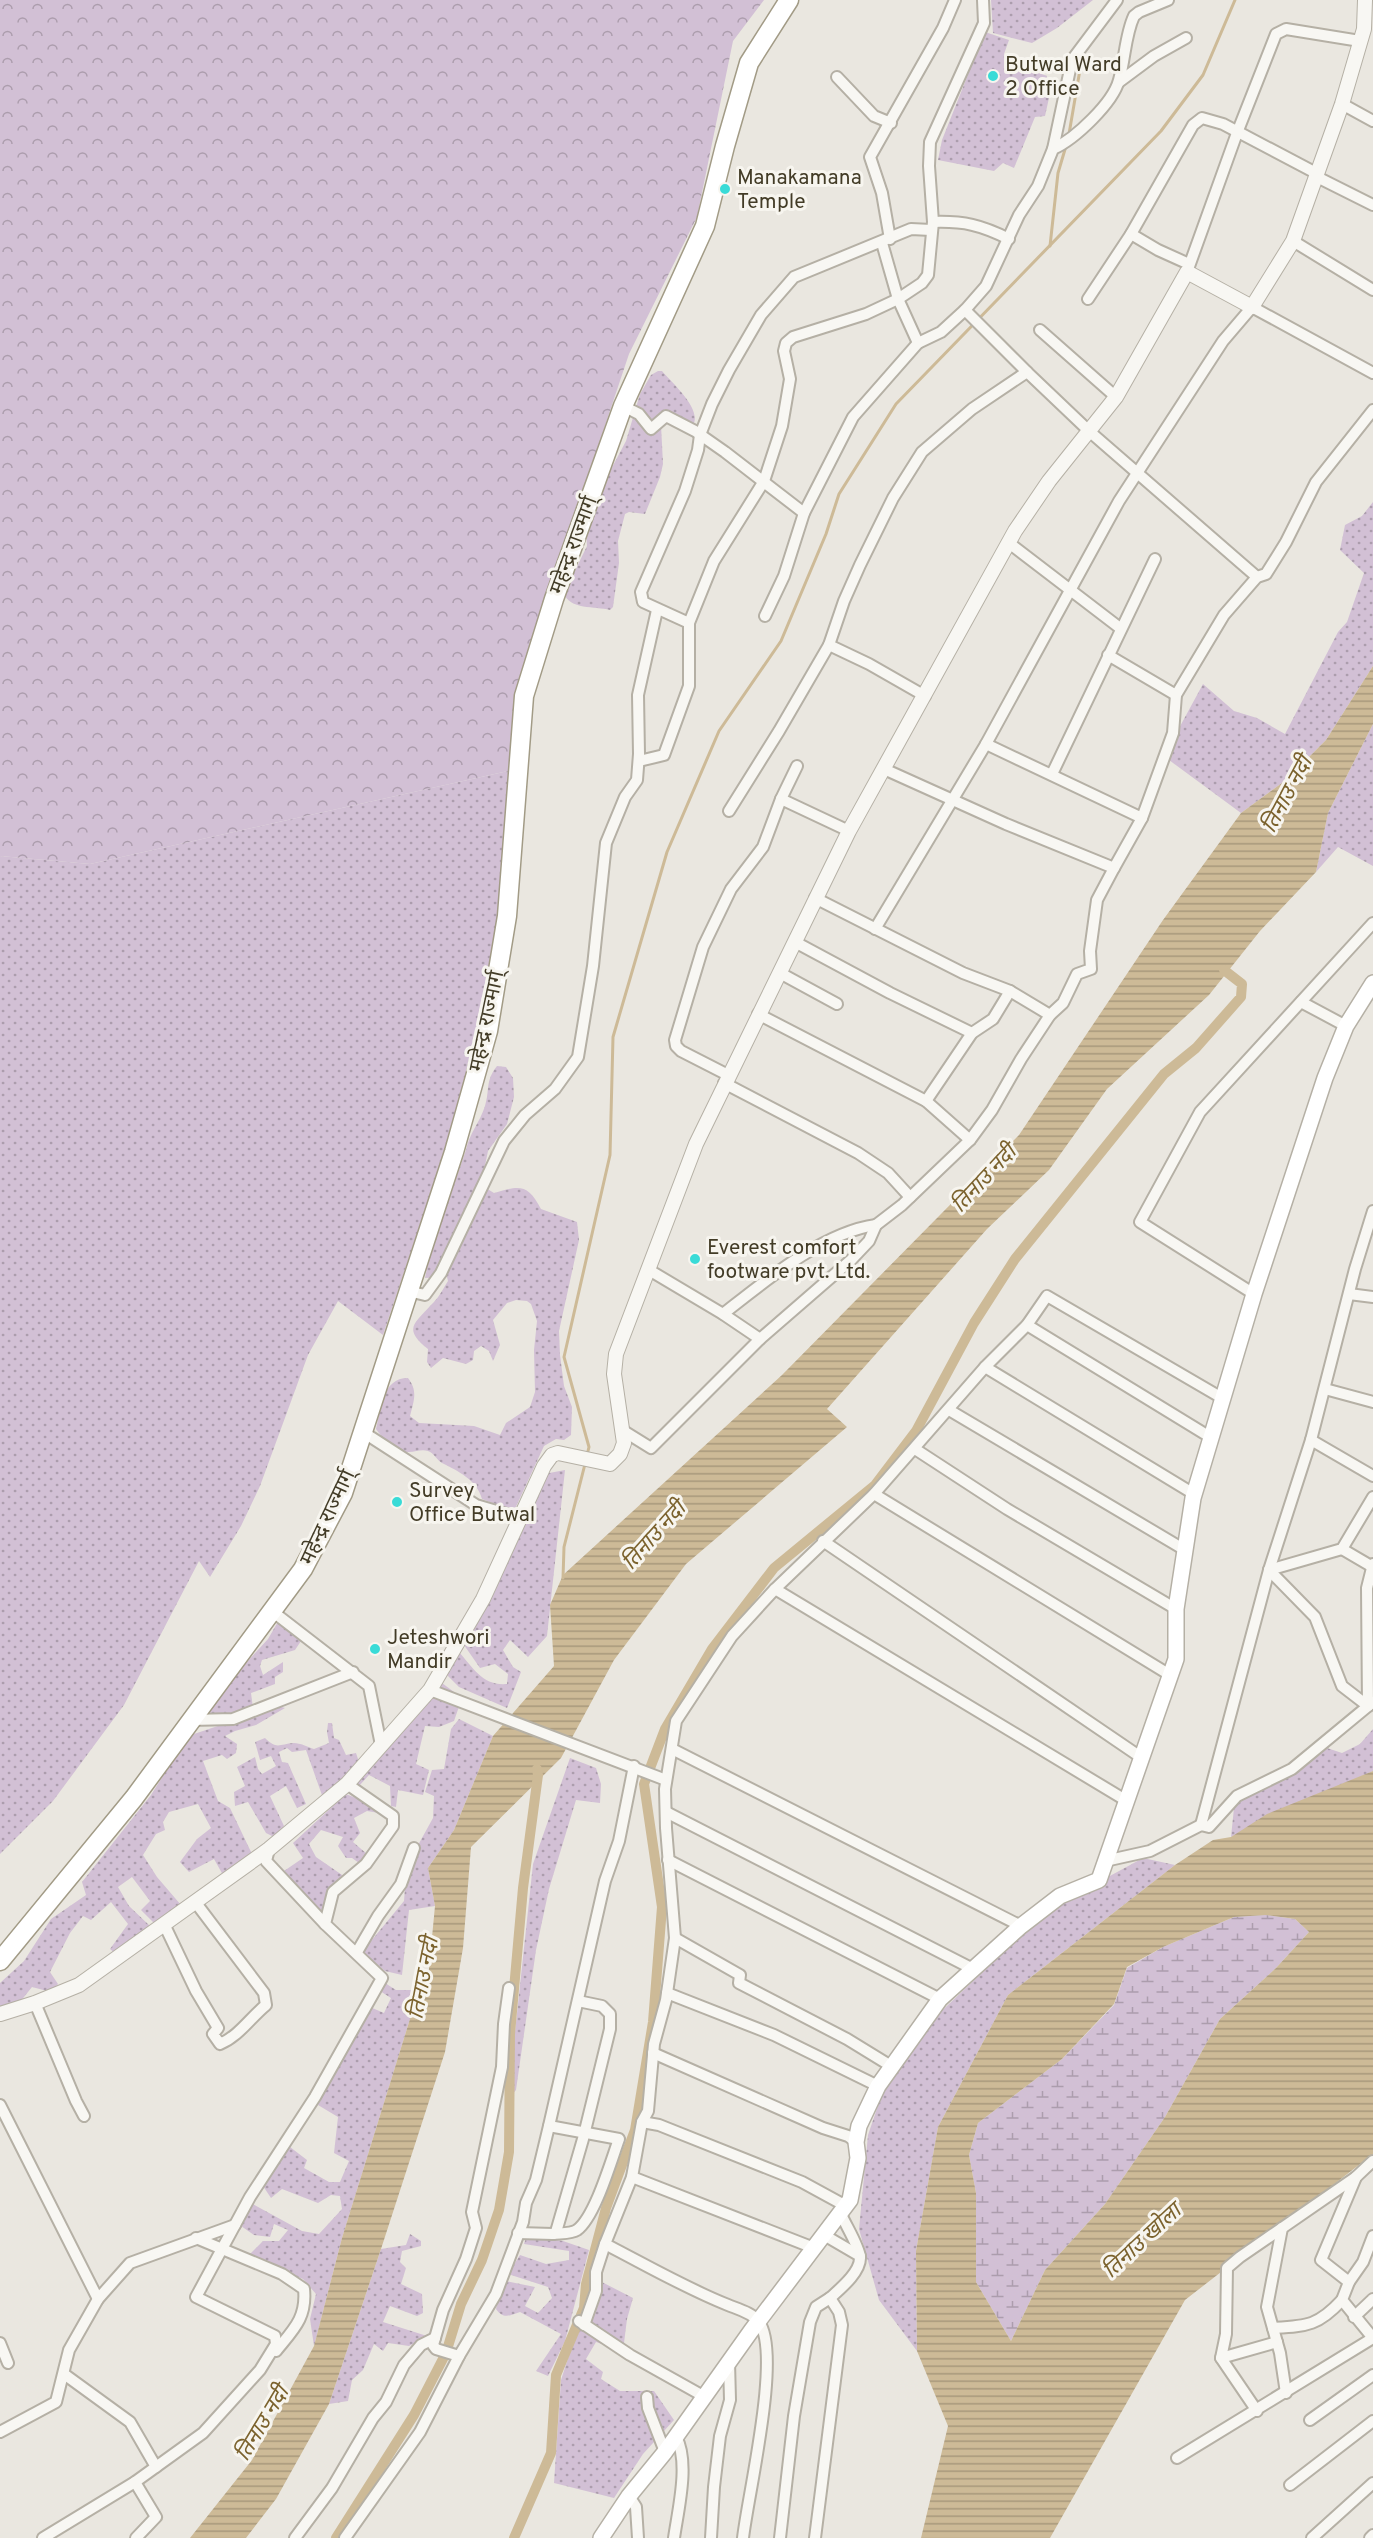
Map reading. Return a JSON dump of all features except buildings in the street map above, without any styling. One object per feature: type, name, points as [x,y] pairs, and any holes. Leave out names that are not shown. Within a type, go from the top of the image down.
[{"type":"highway","name":"महेन्द्र राज्मार्ग्","points":[[0,1961],[134,1798],[303,1569],[343,1493],[454,1152],[488,1031],[507,916],[524,696],[554,599],[623,406],[705,226],[724,146],[749,63],[789,0]]},
{"type":"main road","points":[[602,2538],[629,2496],[665,2452],[759,2320],[850,2200],[858,2158],[856,2142],[859,2126],[878,2086],[940,1999],[1021,1926],[1060,1896],[1099,1880],[1176,1659],[1176,1609],[1185,1550],[1194,1494],[1210,1437],[1325,1078],[1346,1026],[1373,983]]},
{"type":"street","points":[[918,343],[898,299],[886,241],[882,193],[870,157],[943,28],[955,0]]},
{"type":"street","points":[[639,761],[664,755],[689,686],[689,623],[714,561],[764,481],[782,426],[790,379],[784,351],[786,343],[793,338],[866,314],[898,299],[922,283],[928,275],[932,226],[930,142],[984,23],[983,0]]},
{"type":"street","points":[[765,616],[784,576],[804,513],[853,417],[918,343],[969,314],[986,286],[1019,215],[1038,186],[1053,149],[1072,60],[1117,0]]},
{"type":"street","points":[[1053,149],[1074,136],[1111,97],[1119,82],[1134,16],[1168,0]]},
{"type":"street","points":[[875,928],[986,744],[1137,471],[1223,341],[1252,308],[1293,241],[1366,34],[1365,0]]},
{"type":"street","points":[[0,2014],[79,1985],[269,1849],[347,1784],[430,1690],[483,1599],[544,1466],[552,1455],[558,1453],[610,1464],[624,1449],[614,1374],[616,1354],[696,1143],[849,831],[1009,543],[1049,481],[1116,397],[1188,268],[1276,34],[1286,29],[1366,34]]},
{"type":"street","points":[[1119,82],[1154,56],[1186,38]]},
{"type":"street","points":[[837,77],[874,116],[891,123]]},
{"type":"street","points":[[1342,104],[1373,121]]},
{"type":"street","points":[[1088,299],[1131,234],[1193,124],[1202,118],[1223,124],[1373,205]]},
{"type":"street","points":[[689,623],[644,602],[641,592],[685,491],[698,450],[700,435],[712,404],[734,360],[761,315],[794,277],[912,229],[958,221],[985,227],[1009,239]]},
{"type":"street","points":[[1131,234],[1252,308],[1373,373]]},
{"type":"street","points":[[1293,241],[1373,290]]},
{"type":"street","points":[[969,314],[1089,431],[1257,577]]},
{"type":"street","points":[[1040,330],[1116,397]]},
{"type":"street","points":[[729,811],[829,645],[844,601],[864,557],[893,498],[922,452],[972,409],[1027,372]]},
{"type":"street","points":[[623,406],[639,414],[651,429],[666,416],[700,435],[804,513]]},
{"type":"street","points":[[622,1430],[651,1448],[760,1339],[850,1260],[869,1241],[876,1225],[910,1197],[970,1140],[992,1110],[1021,1059],[1050,1015],[1063,1003],[1077,974],[1091,969],[1090,951],[1097,900],[1142,818],[1173,733],[1176,695],[1224,615],[1257,577],[1266,574],[1286,542],[1316,482],[1373,410]]},
{"type":"street","points":[[1009,543],[1120,628]]},
{"type":"street","points":[[1052,774],[1155,559]]},
{"type":"street","points":[[408,1291],[425,1295],[441,1274],[504,1141],[525,1115],[555,1089],[578,1057],[593,966],[606,843],[625,797],[637,780],[638,695],[657,610]]},
{"type":"street","points":[[829,645],[869,664],[925,696]]},
{"type":"street","points":[[1108,655],[1176,695]]},
{"type":"street","points":[[986,744],[1142,818]]},
{"type":"street","points":[[797,766],[781,799],[763,847],[731,889],[703,947],[675,1040],[676,1046],[726,1079],[858,1153],[888,1173],[910,1197]]},
{"type":"street","points":[[884,769],[1006,824],[1114,868]]},
{"type":"street","points":[[781,799],[849,831]]},
{"type":"street","points":[[815,898],[963,972],[1010,992],[1050,1015]]},
{"type":"street","points":[[1254,1294],[1140,1222],[1200,1112],[1373,923]]},
{"type":"street","points":[[795,942],[890,993],[972,1033]]},
{"type":"street","points":[[780,973],[837,1004]]},
{"type":"street","points":[[926,1101],[972,1033],[993,1019],[1010,992]]},
{"type":"street","points":[[1301,1002],[1346,1026]]},
{"type":"street","points":[[758,1014],[926,1101],[970,1140]]},
{"type":"street","points":[[1201,1825],[1269,1570],[1311,1440],[1373,1211]]},
{"type":"street","points":[[723,1314],[770,1278],[818,1247],[861,1227],[876,1225]]},
{"type":"street","points":[[649,1270],[760,1339]]},
{"type":"street","points":[[1349,1294],[1373,1297]]},
{"type":"street","points":[[705,2397],[630,2355],[582,2323],[596,2291],[596,2272],[605,2244],[632,2177],[642,2122],[648,2111],[653,2053],[667,1993],[675,1938],[666,1812],[666,1780],[676,1721],[732,1636],[775,1588],[874,1494],[950,1410],[985,1367],[1028,1325],[1047,1296],[1222,1398]]},
{"type":"street","points":[[1028,1325],[1210,1437]]},
{"type":"street","points":[[985,1367],[1194,1494]]},
{"type":"street","points":[[1325,1389],[1373,1402]]},
{"type":"street","points":[[950,1410],[1185,1550]]},
{"type":"street","points":[[363,1432],[476,1504],[520,1518]]},
{"type":"street","points":[[1311,1440],[1373,1476]]},
{"type":"street","points":[[915,1449],[1012,1512],[1176,1609]]},
{"type":"street","points":[[874,1494],[1170,1675]]},
{"type":"street","points":[[1269,1570],[1342,1549],[1373,1497]]},
{"type":"street","points":[[823,1541],[1142,1758]]},
{"type":"street","points":[[1342,1549],[1372,1565],[1370,1704]]},
{"type":"street","points":[[1269,1570],[1315,1617],[1342,1686],[1370,1704]]},
{"type":"street","points":[[775,1588],[1127,1801]]},
{"type":"street","points":[[272,1611],[369,1686],[381,1745]]},
{"type":"street","points":[[191,1720],[233,1719],[352,1672]]},
{"type":"street","points":[[430,1690],[666,1780]]},
{"type":"street","points":[[1106,1861],[1150,1851],[1201,1825],[1209,1827],[1236,1796],[1292,1768],[1370,1704]]},
{"type":"street","points":[[672,1749],[1021,1926]]},
{"type":"street","points":[[345,2538],[420,2432],[459,2356],[496,2294],[523,2222],[526,2203],[536,2180],[549,2126],[605,1881],[619,1841],[634,1767]]},
{"type":"street","points":[[325,1924],[333,1892],[366,1864],[393,1826],[393,1816],[347,1784]]},
{"type":"street","points":[[666,1812],[973,1969]]},
{"type":"street","points":[[357,1952],[378,1916],[401,1884],[414,1848]]},
{"type":"street","points":[[260,2370],[276,2344],[275,2336],[196,2297],[250,2197],[315,2097],[382,1978],[325,1924],[266,1861],[269,1849]]},
{"type":"street","points":[[669,1860],[940,1999]]},
{"type":"street","points":[[164,1924],[196,1991],[218,2028],[213,2034],[216,2041],[220,2044],[234,2037],[249,2019],[266,2005],[267,2000],[196,1903]]},
{"type":"street","points":[[675,1938],[740,1976],[740,1983],[847,2039],[891,2066]]},
{"type":"street","points":[[459,2356],[436,2349],[434,2341],[443,2310],[466,2259],[477,2226],[472,2212],[502,2067],[504,2024],[509,1988]]},
{"type":"street","points":[[667,1993],[774,2035],[878,2086]]},
{"type":"street","points":[[554,2234],[584,2132],[610,2029],[610,2014],[602,2006],[578,2001]]},
{"type":"street","points":[[35,2003],[84,2116]]},
{"type":"street","points":[[653,2053],[823,2128],[848,2136],[856,2142]]},
{"type":"street","points":[[0,2105],[98,2299]]},
{"type":"street","points":[[642,2122],[659,2125],[802,2182],[843,2210],[860,2256],[858,2266],[844,2285],[816,2307],[810,2322],[794,2416],[780,2538]]},
{"type":"street","points":[[518,2233],[554,2234],[575,2231],[587,2219],[619,2139],[549,2126]]},
{"type":"street","points":[[1257,2411],[1221,2358],[1226,2334],[1227,2268],[1356,2176],[1373,2161]]},
{"type":"street","points":[[1349,2282],[1321,2260],[1356,2176]]},
{"type":"street","points":[[632,2177],[814,2248]]},
{"type":"street","points":[[0,2432],[56,2402],[69,2350],[98,2299],[130,2263],[235,2225]]},
{"type":"street","points":[[1282,2228],[1269,2286],[1267,2307],[1277,2342],[1286,2393]]},
{"type":"street","points":[[824,2235],[860,2256]]},
{"type":"street","points":[[1273,2328],[1305,2326],[1329,2314],[1342,2300],[1349,2282],[1363,2262],[1373,2236]]},
{"type":"street","points":[[44,2538],[135,2482],[203,2433],[298,2325],[306,2305],[304,2289],[282,2274],[196,2238]]},
{"type":"street","points":[[605,2244],[699,2294],[750,2314],[759,2320],[768,2344],[768,2378],[743,2538]]},
{"type":"street","points":[[815,2538],[842,2325],[839,2312],[830,2298]]},
{"type":"street","points":[[1354,2317],[1373,2299]]},
{"type":"street","points":[[1177,2458],[1373,2338],[1342,2300]]},
{"type":"street","points":[[295,2538],[332,2488],[373,2418],[386,2402],[404,2365],[421,2345],[434,2341]]},
{"type":"street","points":[[1221,2358],[1277,2342]]},
{"type":"street","points":[[0,2343],[8,2363]]},
{"type":"street","points":[[711,2538],[720,2436],[730,2400],[729,2362]]},
{"type":"street","points":[[64,2374],[130,2422],[156,2467]]},
{"type":"street","points":[[1310,2420],[1373,2375]]},
{"type":"street","points":[[647,2397],[648,2408],[665,2452]]},
{"type":"street","points":[[1290,2485],[1373,2421]]},
{"type":"street","points":[[674,2538],[682,2462],[682,2448],[676,2437]]},
{"type":"street","points":[[135,2482],[156,2517],[136,2538]]},
{"type":"street","points":[[1312,2538],[1373,2484]]},
{"type":"street","points":[[629,2496],[636,2507],[638,2538]]},
{"type":"green space","points":[[0,0],[764,0],[733,41],[697,217],[629,354],[540,620],[519,692],[508,771],[90,864],[0,856]]},
{"type":"green space","points":[[991,0],[1093,0],[1057,28],[1032,43],[993,33]]},
{"type":"green space","points":[[985,32],[1009,40],[1004,54],[1014,64],[1047,76],[1044,84],[1051,89],[1045,116],[1035,117],[1014,168],[1003,163],[994,171],[938,160],[942,140]]},
{"type":"green space","points":[[662,371],[689,403],[695,417],[694,423],[672,417],[661,425],[663,464],[660,477],[645,514],[629,512],[625,514],[618,541],[619,563],[613,607],[610,610],[577,605],[571,602],[564,593],[587,546],[586,529],[608,475],[626,441],[640,394],[651,375]]},
{"type":"green space","points":[[1373,502],[1373,666],[1326,740],[1286,780],[1241,813],[1169,760],[1178,730],[1203,684],[1234,711],[1257,718],[1285,734],[1338,632],[1347,622],[1364,573],[1340,550],[1345,525],[1362,516]]},
{"type":"green space","points":[[1373,724],[1373,866],[1338,847],[1316,872],[1328,813]]},
{"type":"green space","points":[[508,771],[506,832],[495,948],[473,1065],[383,1335],[338,1301],[308,1355],[260,1486],[241,1526],[210,1577],[199,1561],[124,1705],[53,1801],[0,1854],[0,856],[90,864]]},
{"type":"green space","points":[[497,1066],[506,1067],[513,1078],[514,1097],[507,1124],[488,1151],[481,1185],[494,1193],[517,1188],[527,1191],[541,1209],[577,1222],[579,1240],[559,1331],[564,1386],[572,1407],[571,1435],[564,1440],[556,1439],[544,1446],[514,1511],[482,1499],[480,1492],[471,1481],[442,1463],[430,1452],[423,1450],[404,1452],[394,1448],[376,1429],[384,1396],[393,1383],[399,1379],[408,1378],[413,1387],[414,1396],[410,1416],[419,1423],[474,1426],[500,1435],[506,1423],[530,1407],[535,1392],[534,1350],[537,1321],[531,1304],[527,1301],[516,1300],[507,1303],[493,1320],[500,1345],[493,1361],[489,1351],[481,1346],[474,1351],[473,1360],[466,1364],[443,1358],[431,1368],[427,1362],[428,1349],[413,1331],[416,1322],[436,1300],[448,1281],[447,1277],[425,1278],[430,1254],[470,1139],[485,1106],[489,1081]]},
{"type":"green space","points":[[565,1470],[547,1636],[528,1657],[510,1640],[503,1650],[513,1667],[521,1672],[507,1708],[459,1687],[447,1675],[459,1652],[485,1679],[507,1684],[508,1674],[495,1664],[480,1668],[464,1645],[498,1577],[544,1474]]},
{"type":"green space","points":[[279,1620],[303,1638],[295,1650],[262,1660],[260,1666],[263,1675],[283,1662],[283,1672],[275,1677],[275,1684],[251,1693],[253,1708],[219,1717],[209,1712],[246,1663],[268,1639]]},
{"type":"green space","points":[[442,1683],[462,1698],[454,1721],[439,1727],[425,1726],[416,1764],[429,1770],[423,1795],[398,1790],[396,1807],[391,1806],[390,1786],[369,1775],[359,1786],[355,1781]]},
{"type":"green space","points":[[278,1706],[285,1708],[256,1725],[225,1736],[237,1744],[236,1753],[227,1759],[222,1755],[203,1761],[218,1801],[230,1808],[252,1854],[223,1875],[214,1859],[189,1872],[180,1862],[197,1839],[211,1828],[198,1804],[169,1812],[163,1822],[165,1830],[156,1834],[143,1855],[157,1877],[181,1905],[155,1924],[141,1910],[150,1901],[132,1877],[118,1887],[129,1906],[150,1926],[116,1954],[110,1949],[128,1924],[111,1902],[91,1920],[83,1916],[70,1933],[50,1972],[58,1984],[51,1992],[32,1987],[20,2002],[0,2010],[0,1983],[24,1961],[51,1919],[86,1895],[82,1882],[151,1795],[188,1736]]},
{"type":"green space","points":[[459,1719],[493,1736],[454,1830],[428,1868],[435,1906],[409,1910],[402,1975],[385,1971],[362,1952],[404,1901],[405,1888],[417,1847],[433,1818],[434,1796],[425,1792],[432,1770],[444,1769],[451,1729]]},
{"type":"green space","points":[[328,1723],[332,1723],[334,1738],[339,1740],[346,1755],[356,1753],[360,1765],[323,1798],[306,1750],[292,1752],[287,1748],[279,1752],[282,1762],[288,1763],[306,1804],[297,1808],[286,1786],[270,1796],[284,1826],[274,1837],[266,1833],[248,1802],[235,1806],[234,1792],[245,1786],[237,1767],[255,1757],[262,1774],[276,1766],[271,1756],[260,1760],[255,1742],[265,1738],[275,1745],[296,1743],[314,1749],[329,1743]]},
{"type":"green space","points":[[1373,1729],[1373,1771],[1231,1837],[1234,1808],[1249,1794],[1282,1779],[1327,1748],[1342,1753],[1360,1744]]},
{"type":"green space","points":[[570,1758],[596,1768],[601,1784],[600,1803],[576,1800],[549,1889],[536,1950],[516,2090],[512,2095],[512,2060],[533,1864]]},
{"type":"green space","points":[[346,1794],[370,1804],[379,1813],[367,1811],[354,1818],[360,1833],[353,1842],[367,1854],[359,1863],[352,1858],[346,1858],[338,1846],[343,1837],[321,1830],[309,1844],[316,1857],[345,1877],[329,1887],[323,1912],[284,1871],[303,1858],[293,1843]]},
{"type":"green space","points":[[1143,1858],[1175,1865],[1008,1995],[938,2127],[916,2251],[917,2351],[879,2300],[859,2229],[868,2135],[883,2091],[930,2022],[1049,1909]]},
{"type":"green space","points":[[1266,1915],[1295,1919],[1309,1932],[1276,1968],[1220,2019],[1165,2117],[1105,2204],[1045,2270],[1011,2341],[976,2282],[976,2193],[969,2155],[978,2123],[1062,2059],[1114,2005],[1127,1968],[1163,1947],[1234,1917]]},
{"type":"green space","points":[[385,1983],[396,1990],[419,1990],[342,2238],[314,2346],[310,2319],[316,2294],[303,2279],[248,2256],[263,2241],[279,2241],[288,2230],[274,2224],[270,2237],[254,2235],[241,2226],[251,2203],[302,2231],[319,2234],[342,2209],[340,2196],[331,2195],[318,2203],[282,2189],[271,2198],[263,2186],[290,2147],[307,2160],[304,2168],[329,2182],[340,2182],[349,2161],[334,2153],[338,2117],[318,2105],[370,2007],[384,2013],[391,1998],[380,1991]]},
{"type":"green space","points":[[410,2234],[421,2241],[421,2246],[402,2251],[400,2262],[406,2268],[401,2284],[422,2294],[423,2313],[417,2316],[390,2306],[383,2322],[427,2336],[409,2346],[388,2343],[383,2351],[374,2344],[363,2370],[352,2380],[348,2401],[329,2404],[381,2249],[406,2245]]},
{"type":"green space","points":[[527,2235],[563,2241],[589,2250],[565,2341],[548,2376],[536,2371],[561,2334],[520,2312],[506,2316],[496,2309],[505,2281],[535,2287],[525,2306],[538,2313],[552,2298],[548,2287],[508,2274],[520,2255],[546,2264],[569,2260],[569,2251],[524,2244]]},
{"type":"green space","points":[[596,2279],[633,2298],[627,2319],[623,2351],[596,2342],[586,2359],[603,2372],[601,2379],[620,2391],[654,2391],[674,2420],[643,2454],[614,2498],[554,2483],[561,2380],[572,2346],[583,2324]]},
{"type":"water","name":"तिनाउ नदी","points":[[1373,666],[1373,724],[1328,813],[1316,872],[1260,931],[1209,995],[1107,1089],[1049,1170],[987,1229],[827,1409],[847,1427],[686,1564],[614,1660],[561,1758],[471,1847],[463,1948],[445,2052],[329,2404],[276,2499],[246,2538],[190,2538],[252,2460],[314,2346],[342,2238],[419,1990],[427,1989],[435,1906],[428,1868],[454,1830],[493,1736],[554,1666],[550,1605],[563,1575],[782,1375],[1019,1135],[1163,920],[1241,813],[1286,780],[1326,740]]},
{"type":"water","name":"तिनाउ खोला","points":[[1373,1771],[1373,2154],[1185,2300],[1050,2538],[921,2538],[948,2426],[917,2351],[916,2251],[938,2127],[1008,1995],[1175,1865],[1213,1840],[1231,1837],[1267,1814]],"holes":[[[1266,1915],[1295,1919],[1309,1932],[1276,1968],[1220,2019],[1165,2117],[1105,2204],[1045,2270],[1011,2341],[976,2282],[976,2193],[969,2155],[978,2123],[1062,2059],[1114,2004],[1127,1967],[1163,1947],[1234,1917]]]},
{"type":"waterway","points":[[587,1455],[589,1447],[564,1357],[610,1155],[613,1037],[667,852],[719,731],[781,641],[826,534],[839,494],[896,404],[1161,131],[1203,75],[1235,0]]},
{"type":"waterway","points":[[1069,134],[1083,52]]},
{"type":"waterway","points":[[1050,246],[1058,173],[1066,146]]},
{"type":"waterway","points":[[514,2538],[551,2453],[556,2375],[584,2308],[586,2284],[606,2208],[635,2130],[653,2022],[662,1907],[644,1784],[665,1729],[712,1649],[774,1568],[875,1485],[916,1431],[974,1323],[1015,1259],[1164,1074],[1196,1048],[1241,997],[1242,984],[1224,970]]},
{"type":"waterway","points":[[563,1578],[564,1547],[585,1464]]},
{"type":"waterway","points":[[336,2538],[414,2415],[446,2353],[461,2304],[482,2260],[499,2210],[509,2152],[510,2034],[523,1888],[537,1769]]},
{"type":"place","name":"Butwal Ward 2 Office","points":[[993,76]]},
{"type":"place","name":"Manakamana Temple","points":[[725,189]]},
{"type":"place","name":"Everest comfort footware pvt. Ltd.","points":[[695,1259]]},
{"type":"place","name":"Survey Office Butwal","points":[[397,1502]]},
{"type":"place","name":"Jeteshwori Mandir","points":[[375,1649]]}]
